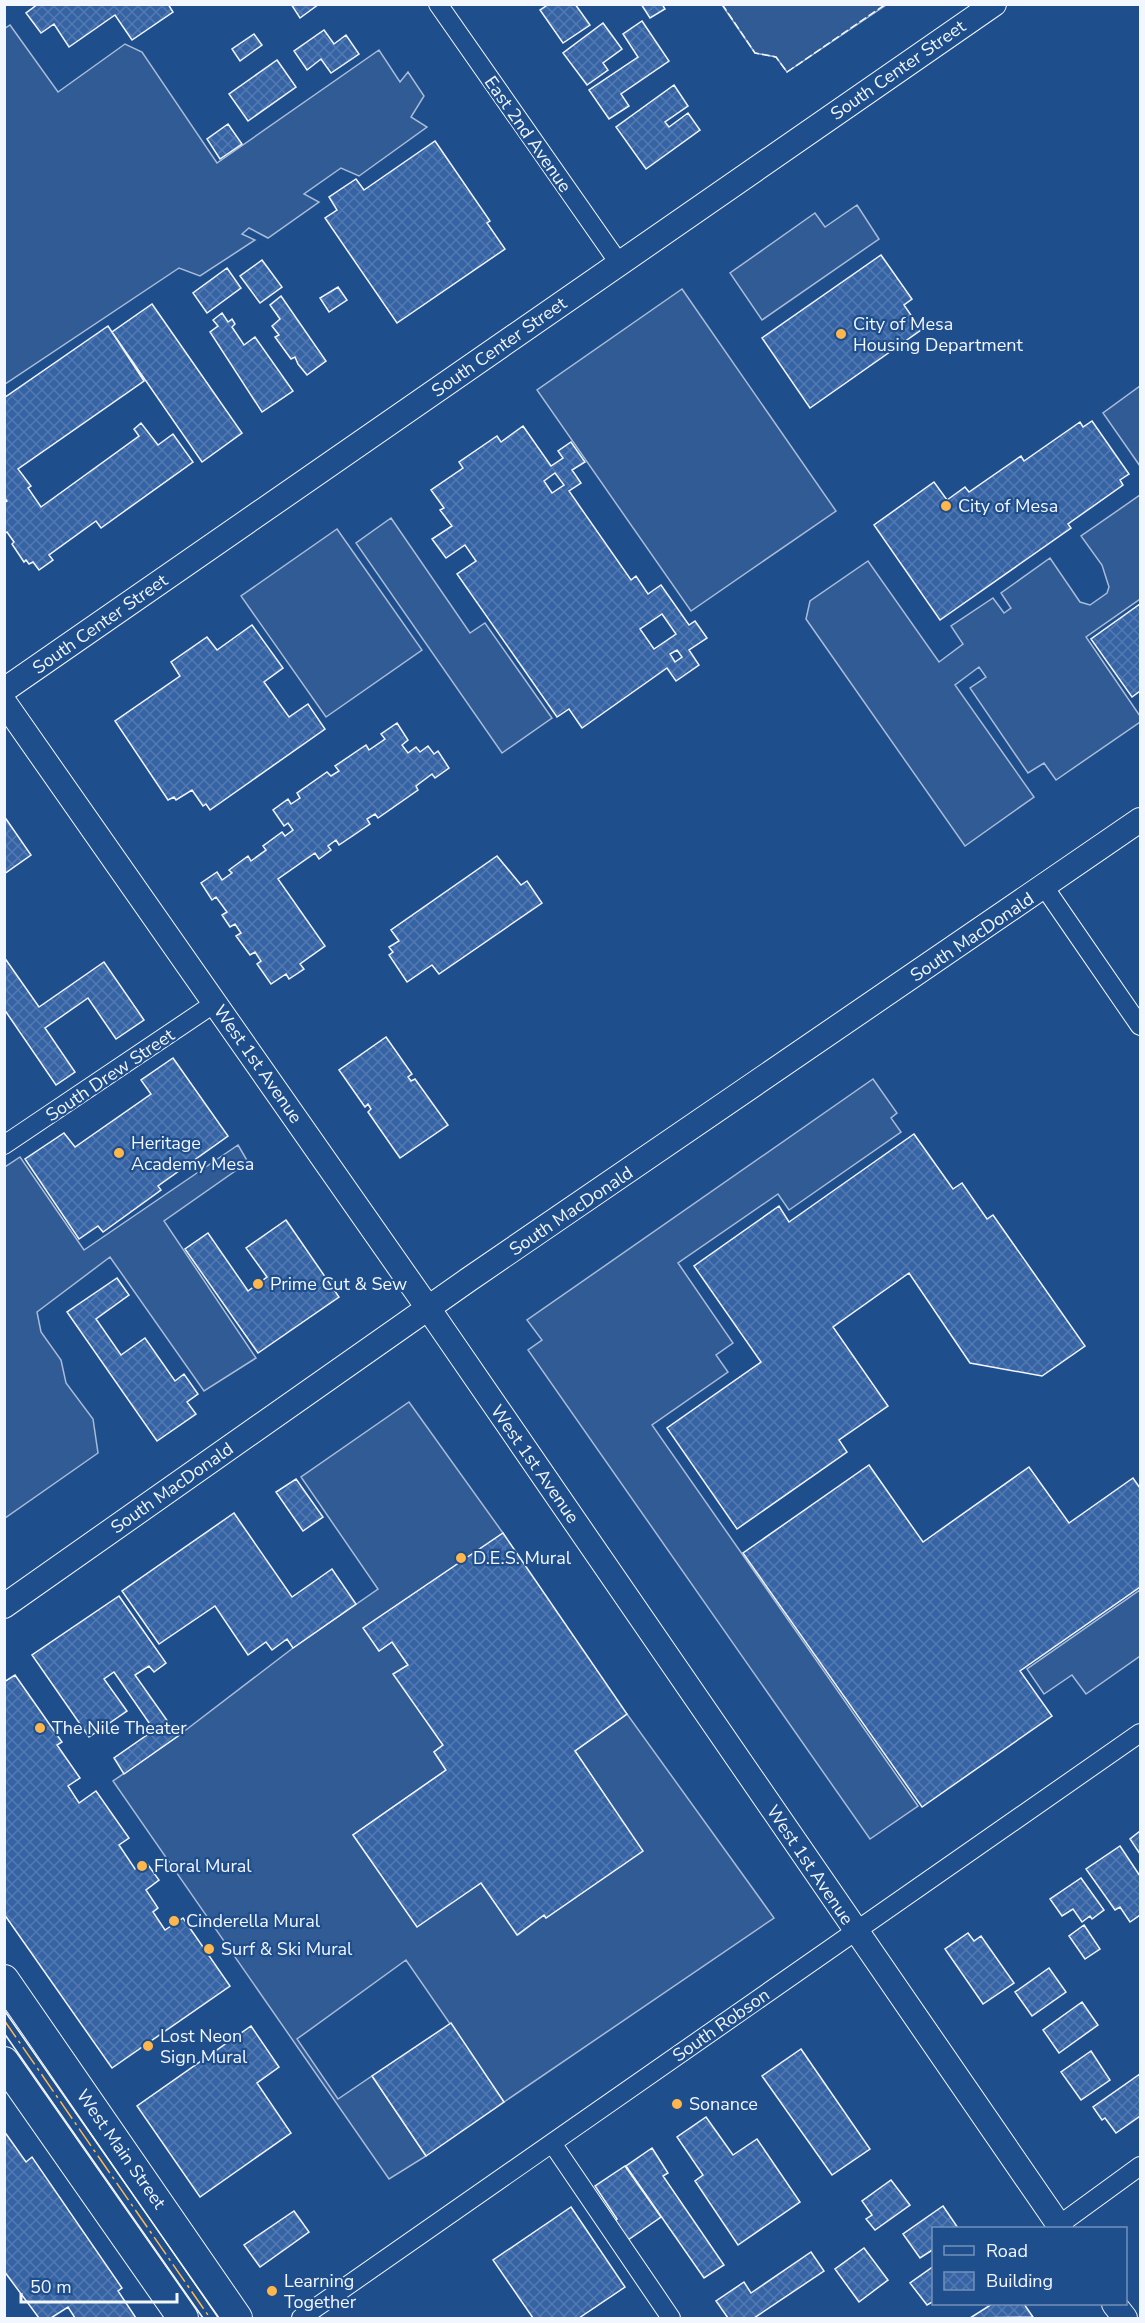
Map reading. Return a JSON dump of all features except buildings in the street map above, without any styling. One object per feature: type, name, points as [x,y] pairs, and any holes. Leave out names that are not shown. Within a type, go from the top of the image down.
[{"type":"main road","name":"West Main Street","points":[[4,1980],[237,2319]]},
{"type":"main road","points":[[4,2062],[183,2319]]},
{"type":"street","name":"East 2nd Avenue","points":[[438,4],[619,263]]},
{"type":"street","name":"South Center Street","points":[[4,690],[994,4]]},
{"type":"street","name":"West 1st Avenue","points":[[4,702],[428,1308],[1060,2227]]},
{"type":"street","name":"South MacDonald","points":[[4,1606],[428,1308],[1045,888],[1140,820]]},
{"type":"street","points":[[1045,888],[1140,1026]]},
{"type":"street","name":"South Drew Street","points":[[4,1145],[215,1003]]},
{"type":"street","name":"South Robson","points":[[301,2319],[1140,1733]]},
{"type":"street","points":[[552,2143],[670,2319]]},
{"type":"street","points":[[1060,2227],[1140,2166]]},
{"type":"street","points":[[1115,2305],[1125,2319]]},
{"type":"shaded area","points":[[722,5],[886,5],[787,72],[776,57],[755,53]]},
{"type":"shaded area","points":[[10,25],[58,92],[125,44],[142,52],[217,163],[379,50],[400,82],[408,72],[424,96],[411,117],[427,127],[359,176],[341,168],[304,194],[319,202],[268,238],[249,228],[242,234],[255,240],[200,276],[179,268],[5,384],[4,29]]},
{"type":"shaded area","points":[[857,205],[879,239],[762,320],[730,273],[815,213],[825,227]]},
{"type":"shaded area","points":[[682,289],[836,511],[691,611],[537,390]]},
{"type":"shaded area","points":[[1140,386],[1140,466],[1103,413]]},
{"type":"shaded area","points":[[1140,495],[1140,599],[1086,637],[1140,716],[1140,722],[1056,780],[1044,763],[1028,773],[970,688],[986,677],[979,667],[955,685],[1034,797],[965,846],[806,619],[810,601],[868,561],[939,662],[963,644],[951,626],[993,598],[1004,613],[1011,608],[1001,593],[1050,558],[1080,602],[1090,605],[1107,593],[1109,587],[1102,565],[1081,536]]},
{"type":"shaded area","points":[[391,518],[470,633],[485,623],[552,718],[502,753],[356,543]]},
{"type":"shaded area","points":[[337,529],[422,650],[326,717],[241,596]]},
{"type":"shaded area","points":[[873,1079],[897,1113],[891,1118],[901,1132],[789,1210],[778,1194],[678,1263],[733,1343],[716,1355],[728,1372],[652,1425],[918,1806],[870,1839],[528,1350],[542,1340],[527,1320]]},
{"type":"shaded area","points":[[238,1145],[248,1162],[164,1221],[256,1358],[204,1391],[110,1257],[37,1312],[41,1332],[61,1360],[66,1383],[93,1419],[98,1453],[5,1518],[5,1167],[20,1157],[84,1250]]},
{"type":"shaded area","points":[[409,1402],[503,1533],[364,1628],[379,1651],[392,1642],[408,1665],[394,1674],[443,1745],[434,1752],[446,1770],[353,1835],[417,1926],[481,1883],[518,1935],[544,1915],[546,1918],[642,1851],[575,1751],[627,1714],[774,1918],[504,2102],[406,1960],[297,2039],[338,2099],[372,2076],[426,2156],[389,2179],[113,1781],[178,1736],[293,1648],[378,1589],[301,1477]]},
{"type":"shaded area","points":[[1140,1590],[1140,1656],[1086,1694],[1072,1675],[1044,1694],[1027,1669]]},
{"type":"tram line","points":[[4,2010],[219,2318]]},
{"type":"tram line","points":[[4,2033],[203,2318]]},
{"type":"fence","points":[[722,4],[755,53],[776,57],[787,72],[886,4]]},
{"type":"power","points":[[4,2020],[210,2318]]},
{"type":"place","name":"City of Mesa Housing Department","points":[[841,334]]},
{"type":"place","name":"City of Mesa","points":[[946,506]]},
{"type":"place","name":"Heritage Academy Mesa","points":[[119,1153]]},
{"type":"place","name":"Prime Cut & Sew","points":[[258,1284]]},
{"type":"place","name":"D.E.S. Mural","points":[[461,1558]]},
{"type":"place","name":"The Nile Theater","points":[[40,1728]]},
{"type":"place","name":"Floral Mural","points":[[142,1866]]},
{"type":"place","name":"Cinderella Mural","points":[[174,1921]]},
{"type":"place","name":"Surf & Ski Mural","points":[[209,1949]]},
{"type":"place","name":"Lost Neon Sign Mural","points":[[148,2046]]},
{"type":"place","name":"Sonance","points":[[677,2104]]},
{"type":"place","name":"Learning Together","points":[[272,2291]]}]
